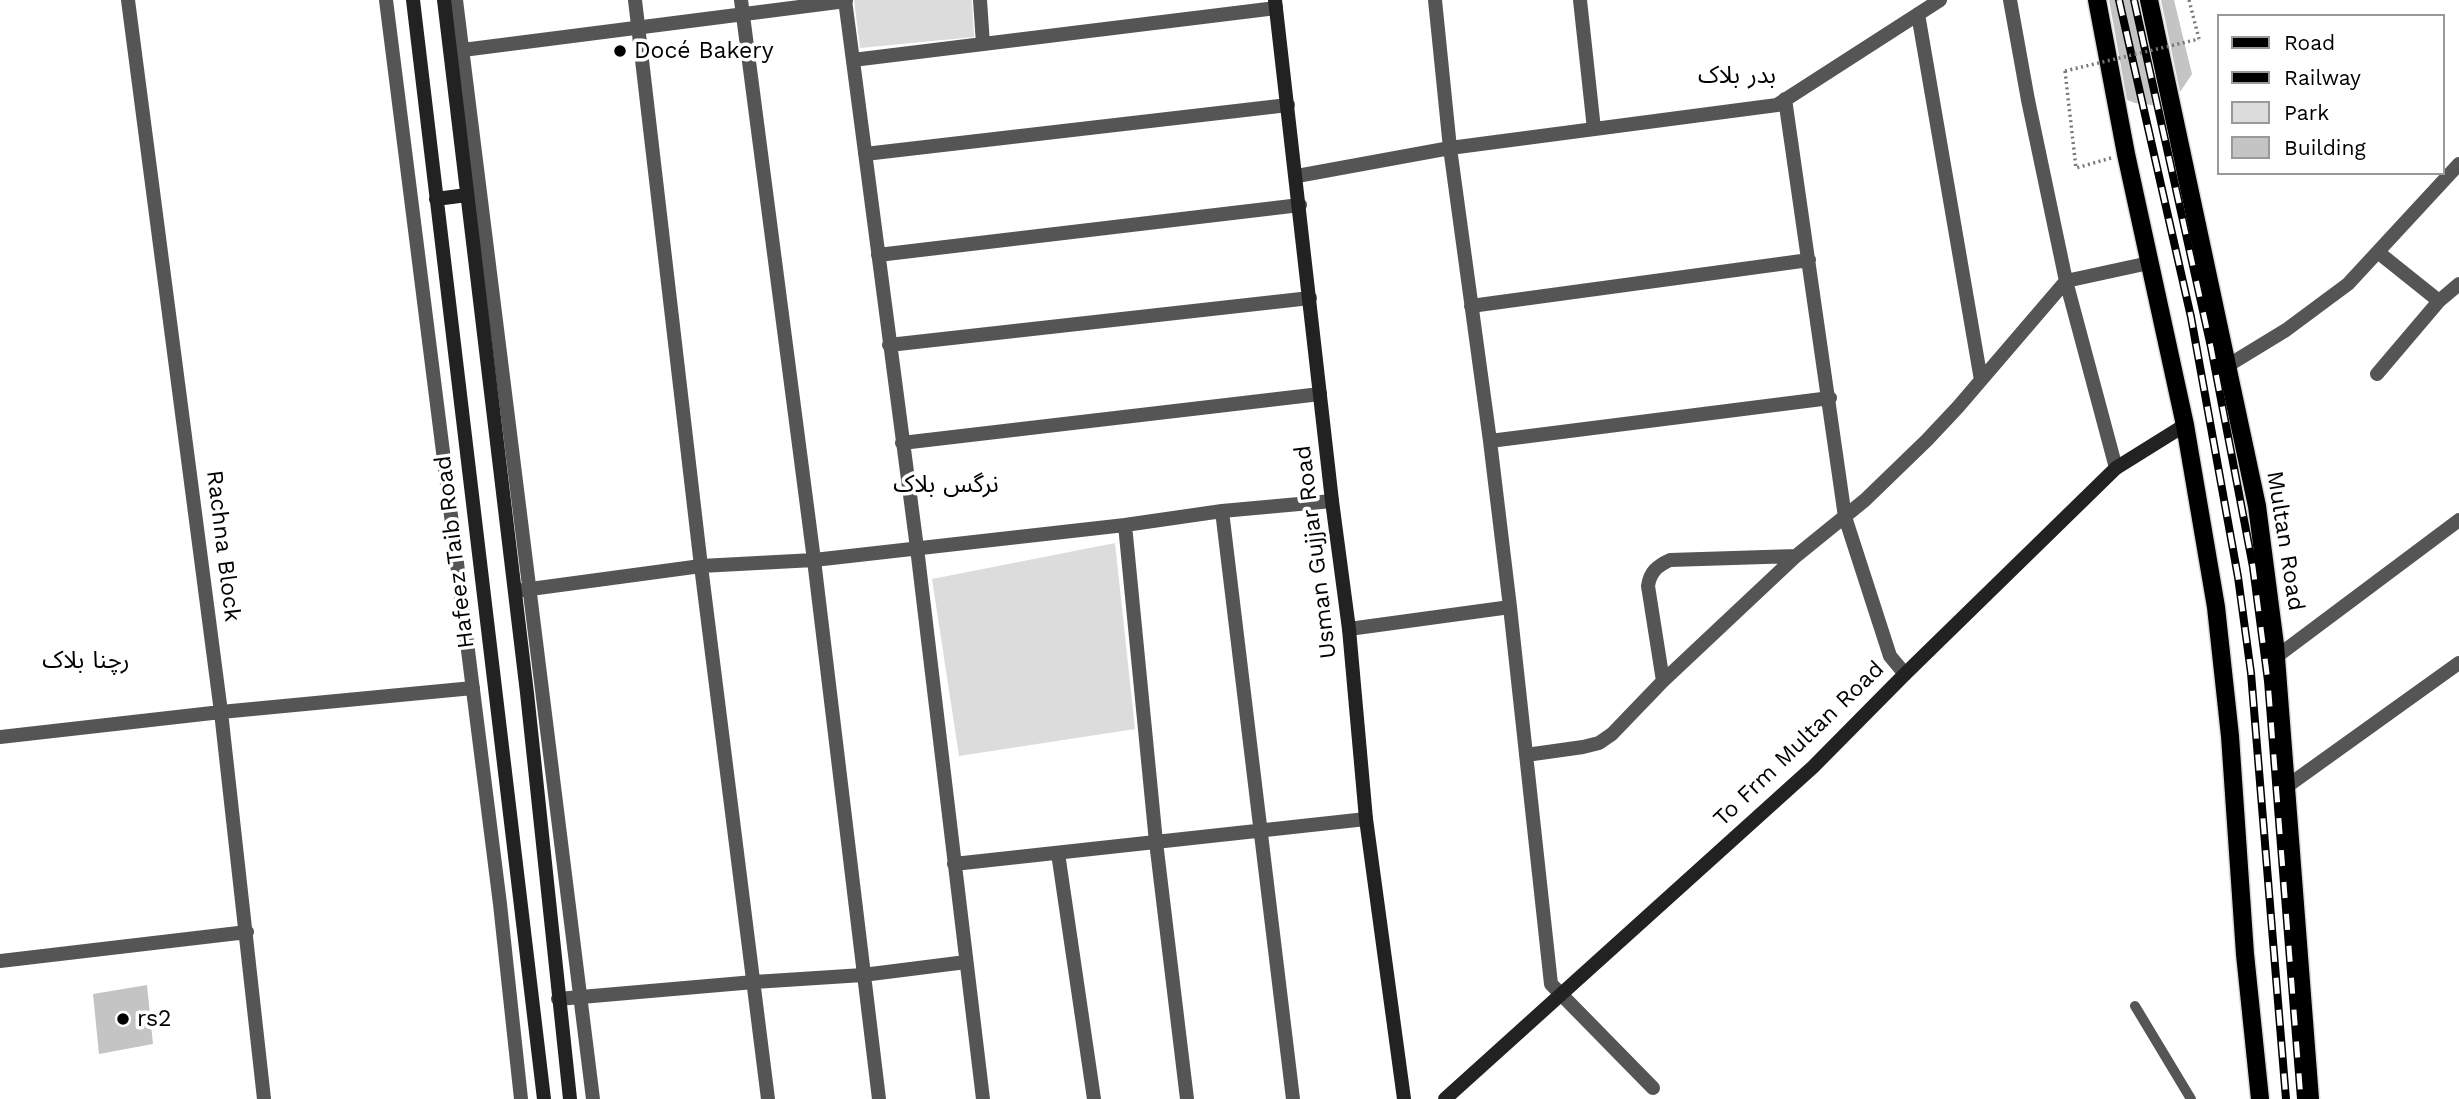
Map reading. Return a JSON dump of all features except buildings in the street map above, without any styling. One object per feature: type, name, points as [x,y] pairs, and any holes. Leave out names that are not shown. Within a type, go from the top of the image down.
[{"type":"main road","points":[[2097,0],[2126,154],[2185,425],[2217,607],[2230,736],[2245,954],[2260,1099]]},
{"type":"main road","name":"Multan Road","points":[[2149,0],[2257,506],[2276,657],[2310,1099]]},
{"type":"street","name":"Rachna Block","points":[[128,0],[222,712],[264,1099]]},
{"type":"street","points":[[386,0],[500,904],[522,1099]]},
{"type":"street","name":"Hafeez Taib Road","points":[[413,0],[544,1099]]},
{"type":"street","points":[[444,0],[456,51],[531,589],[593,1099]]},
{"type":"street","points":[[456,0],[456,51],[467,195],[515,591],[570,1099]]},
{"type":"street","points":[[635,0],[701,566],[768,1099]]},
{"type":"street","points":[[456,51],[638,27],[742,7],[846,0],[917,548],[983,1099]]},
{"type":"street","points":[[980,0],[983,44]]},
{"type":"street","points":[[1435,0],[1450,148],[1510,607],[1551,984],[1653,1088]]},
{"type":"street","points":[[1580,0],[1594,129]]},
{"type":"street","points":[[1297,176],[1450,148],[1777,105],[1940,0]]},
{"type":"street","points":[[2010,0],[2066,281],[2116,468]]},
{"type":"street","points":[[853,60],[1276,4]]},
{"type":"street","name":"Usman Gujjar Road","points":[[1276,4],[1349,629],[1366,819],[1404,1099]]},
{"type":"street","points":[[742,7],[814,560],[879,1099]]},
{"type":"street","points":[[1919,14],[1981,380]]},
{"type":"street","points":[[1785,99],[1845,517],[1890,656],[1905,674]]},
{"type":"street","points":[[865,154],[1288,104]]},
{"type":"street","points":[[2227,366],[2286,330],[2348,284],[2459,164]]},
{"type":"street","points":[[436,199],[467,195]]},
{"type":"street","points":[[878,255],[1300,205]]},
{"type":"street","points":[[2379,253],[2440,301]]},
{"type":"street","points":[[1471,306],[1809,260]]},
{"type":"street","points":[[1526,755],[1599,743],[1612,734],[1663,681],[1796,556],[1845,517],[1927,440],[2066,281],[2149,263]]},
{"type":"street","points":[[2377,374],[2440,301],[2459,285]]},
{"type":"street","points":[[890,345],[1310,298]]},
{"type":"street","points":[[902,443],[1320,394]]},
{"type":"street","points":[[1490,441],[1830,398]]},
{"type":"street","name":"To Frm Multan Road","points":[[1445,1099],[1813,767],[2116,468],[2185,425]]},
{"type":"street","points":[[515,591],[701,566],[814,560],[1125,525],[1222,511],[1332,501]]},
{"type":"street","points":[[1222,511],[1293,1099]]},
{"type":"street","points":[[2276,657],[2459,520]]},
{"type":"street","points":[[1125,525],[1156,842],[1187,1099]]},
{"type":"street","points":[[1663,681],[1648,586],[1649,578],[1660,565],[1670,561],[1796,556]]},
{"type":"street","points":[[1349,629],[1510,607]]},
{"type":"street","points":[[2286,787],[2459,663]]},
{"type":"street","points":[[0,737],[473,688]]},
{"type":"street","points":[[476,711],[497,708]]},
{"type":"street","points":[[954,864],[1366,819]]},
{"type":"street","points":[[1058,853],[1094,1099]]},
{"type":"street","points":[[0,961],[247,932]]},
{"type":"street","points":[[558,999],[863,975],[966,962]]},
{"type":"lane","points":[[2135,1006],[2191,1099]]},
{"type":"path","points":[[2126,154],[2076,168],[2065,71],[2199,39],[2189,0]]},
{"type":"green space","points":[[854,0],[972,0],[974,37],[860,48]]},
{"type":"green space","points":[[1115,543],[1135,729],[959,756],[932,579]]},
{"type":"railway","points":[[2119,0],[2191,317],[2238,577],[2251,673],[2286,1099]]},
{"type":"railway","points":[[2134,0],[2211,347],[2253,567],[2268,681],[2301,1099]]},
{"type":"place","name":"Docé Bakery","points":[[620,51]]},
{"type":"place","name":"rs2","points":[[123,1019]]},
{"type":"district","name":"بدر بلاک","points":[[1737,76]]},
{"type":"district","name":"نرگس بلاک","points":[[946,485]]},
{"type":"district","name":"رچنا بلاک","points":[[86,661]]}]
